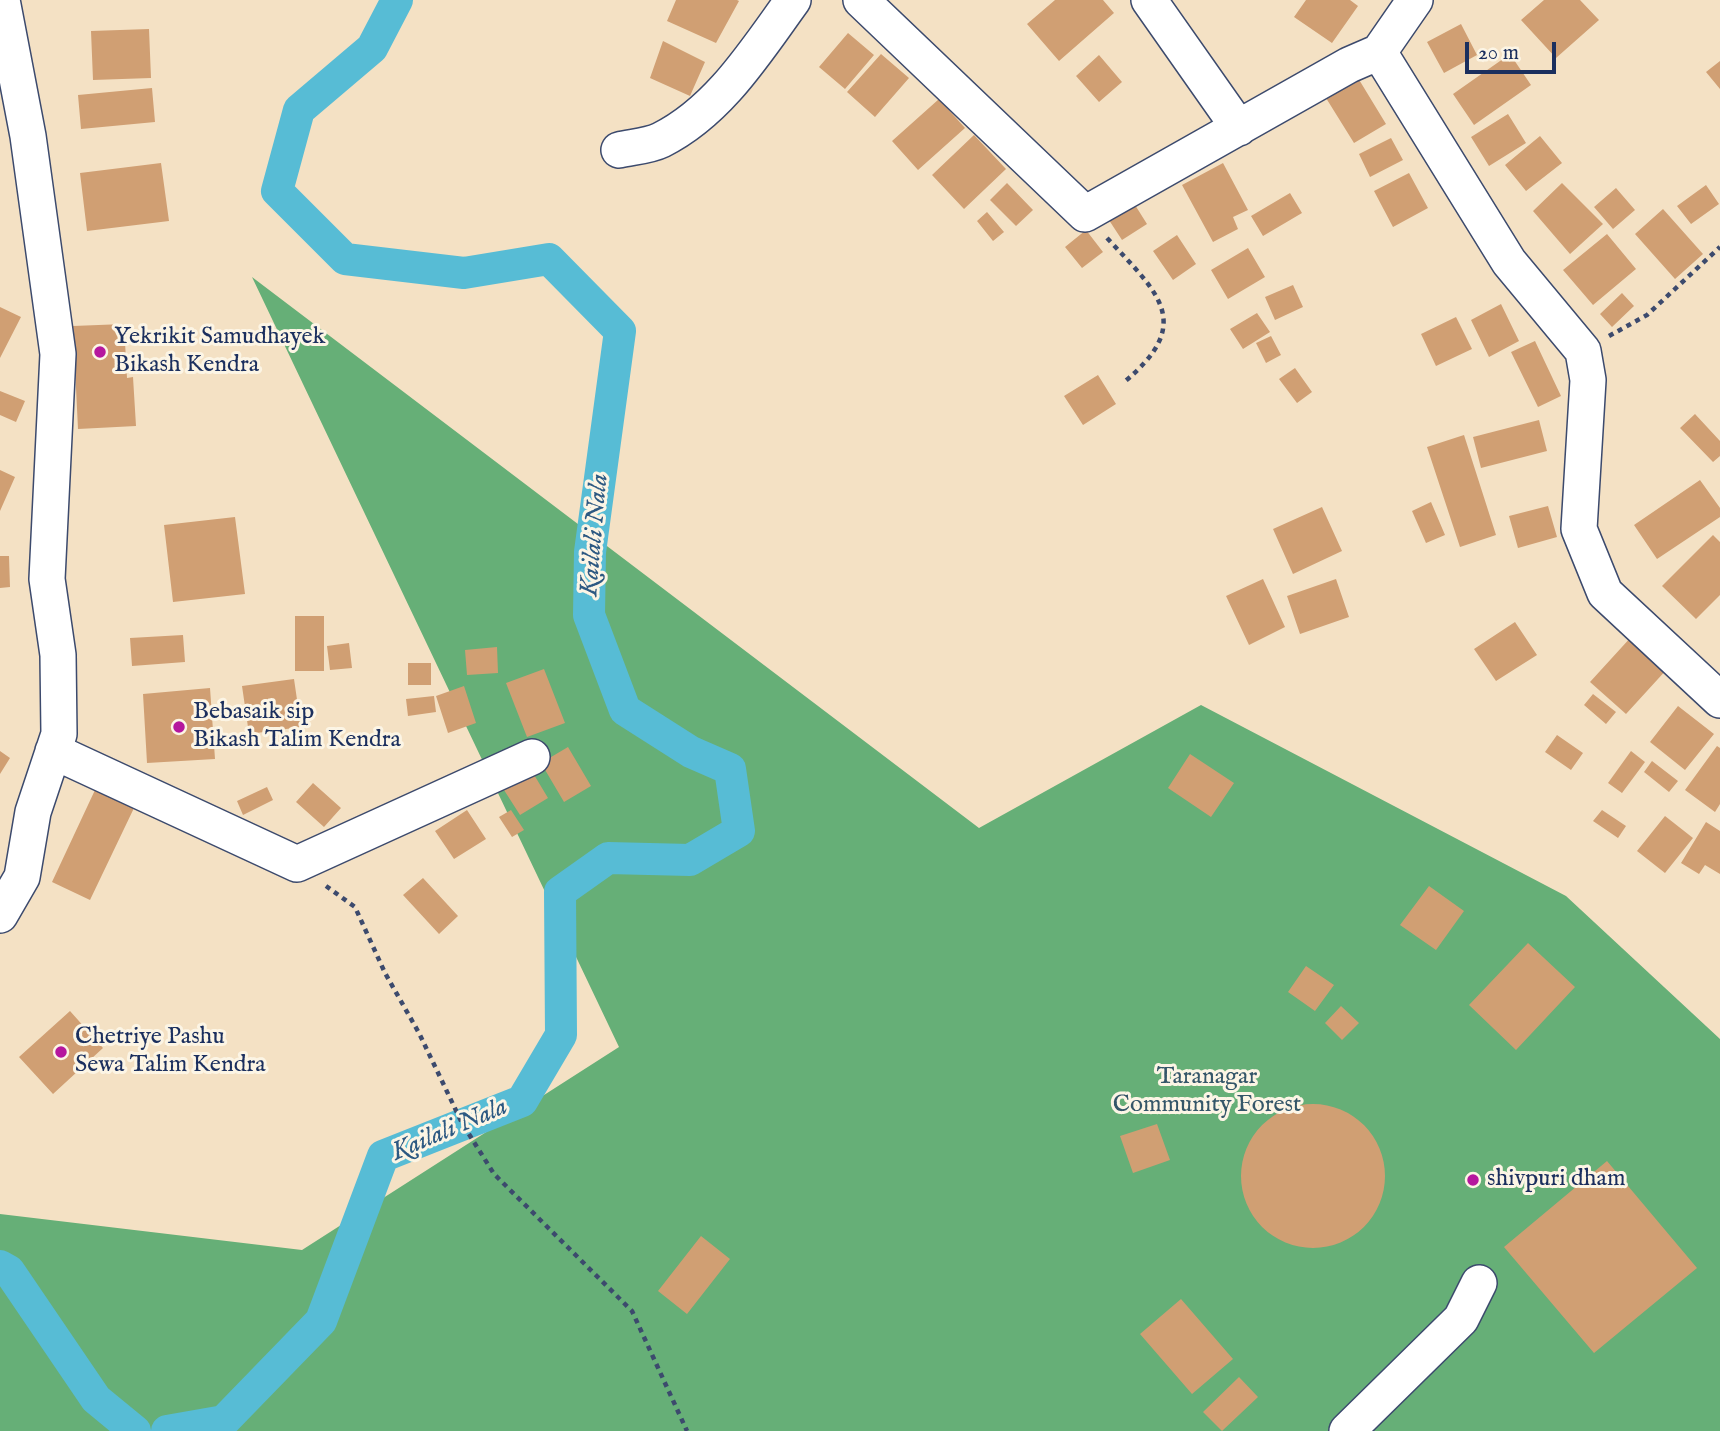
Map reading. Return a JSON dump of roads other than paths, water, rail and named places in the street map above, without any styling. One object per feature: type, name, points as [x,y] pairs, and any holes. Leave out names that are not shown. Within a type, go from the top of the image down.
[{"type":"street","points":[[0,915],[22,877],[33,812],[59,734],[58,655],[47,579],[58,354],[28,136],[2,0]]},
{"type":"street","points":[[619,150],[659,141],[684,126],[730,85],[793,0]]},
{"type":"street","points":[[861,0],[1085,214],[1349,65],[1379,52],[1415,0]]},
{"type":"street","points":[[1149,0],[1239,128]]},
{"type":"street","points":[[1379,52],[1509,262],[1583,351],[1588,380],[1579,528],[1605,593],[1720,699]]},
{"type":"street","points":[[53,751],[297,864],[532,757]]},
{"type":"street","points":[[1347,1431],[1461,1319],[1479,1283]]},
{"type":"waterway","name":"Kailali Nala","points":[[167,1431],[224,1421],[321,1321],[383,1156],[522,1101],[561,1035],[560,892],[608,858],[690,860],[739,831],[730,769],[691,752],[625,710],[589,615],[590,552],[620,331],[549,259],[464,273],[345,259],[277,191],[299,110],[372,48],[397,0]]},
{"type":"waterway","name":"Kailali Nala","points":[[0,1266],[9,1271],[96,1399],[135,1431]]},
{"type":"place","name":"Yekrikit Samudhayek Bikash Kendra","points":[[100,352]]},
{"type":"place","name":"Bebasaik sip Bikash Talim Kendra","points":[[179,727]]},
{"type":"place","name":"Chetriye Pashu Sewa Talim Kendra","points":[[61,1052]]},
{"type":"place","name":"shivpuri dham","points":[[1473,1180]]},
{"type":"park label","name":"Taranagar Community Forest","points":[[1207,1092]]}]
